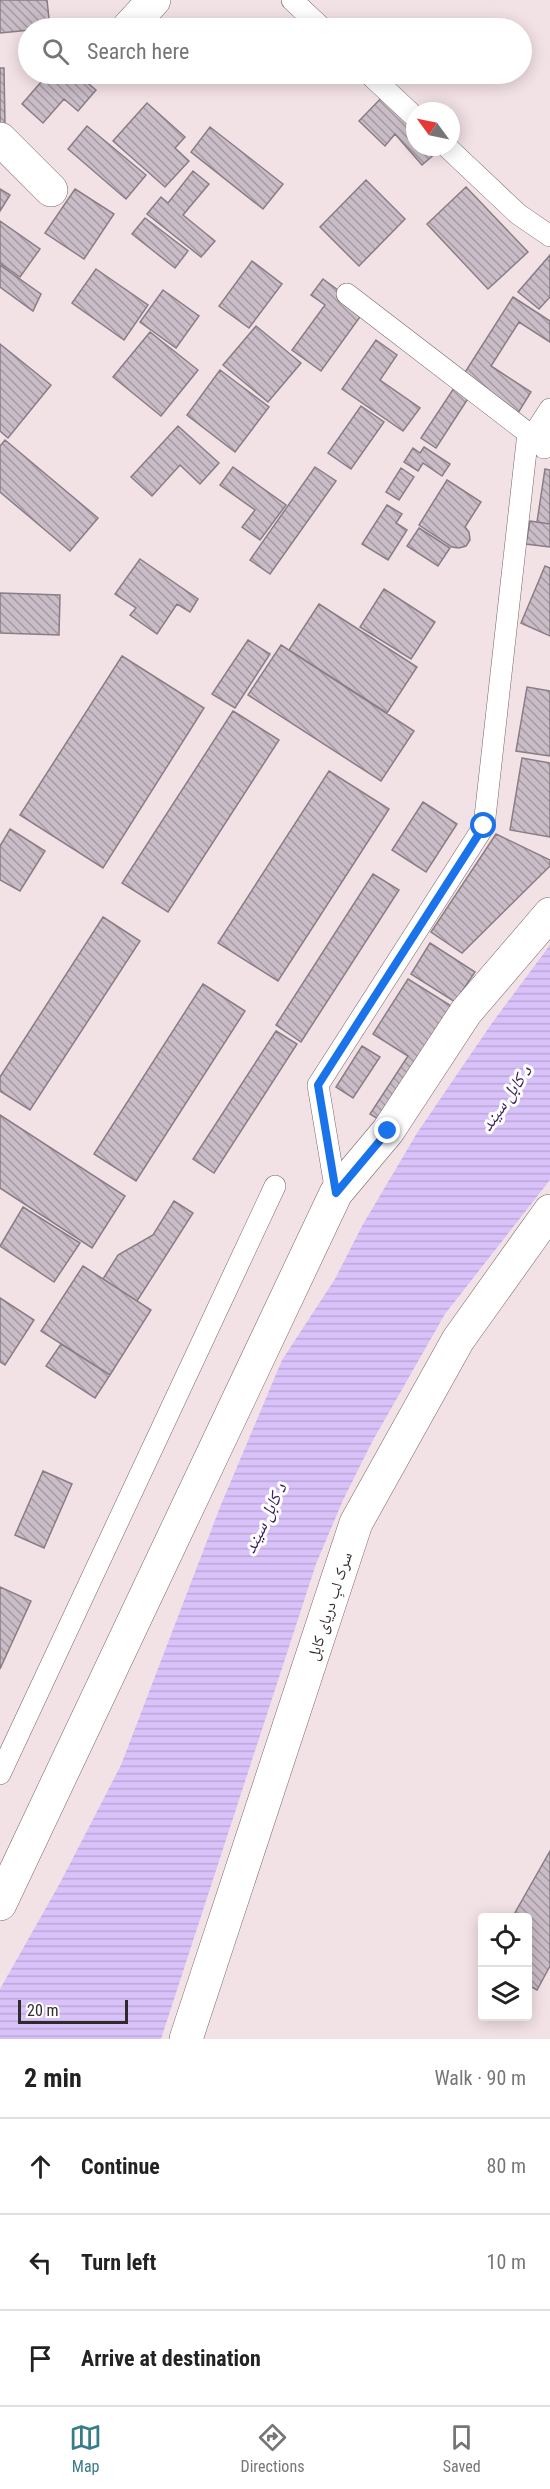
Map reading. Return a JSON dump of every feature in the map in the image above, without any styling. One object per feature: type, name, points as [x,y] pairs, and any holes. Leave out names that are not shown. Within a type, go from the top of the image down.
[{"type":"street","points":[[137,18],[154,0]]},
{"type":"street","points":[[0,139],[51,190]]},
{"type":"street","points":[[0,1904],[336,1193],[388,1131],[466,1012],[550,914]]},
{"type":"street","name":"سرک لبِ دریای کابل","points":[[186,2039],[356,1523],[458,1340],[550,1211]]},
{"type":"lane","points":[[291,0],[311,18]]},
{"type":"lane","points":[[380,84],[406,109]]},
{"type":"lane","points":[[457,156],[518,214],[550,236]]},
{"type":"lane","points":[[347,294],[528,433],[540,447]]},
{"type":"lane","points":[[336,1193],[318,1085],[484,826],[540,447],[539,426],[550,409]]},
{"type":"lane","points":[[0,1774],[275,1186]]},
{"type":"water","name":"د کابل سيند","points":[[550,945],[550,1180],[445,1314],[372,1442],[343,1500],[316,1564],[161,2039],[0,2039],[0,1989],[60,1883],[121,1765],[220,1507],[282,1360],[335,1279],[362,1226],[417,1133],[492,1023]]},
{"type":"building","points":[[0,0],[47,0],[49,18],[18,18],[18,31],[0,33]]},
{"type":"building","points":[[0,68],[4,68],[5,125],[0,125]]},
{"type":"building","points":[[39,84],[89,84],[96,90],[78,111],[64,99],[43,123],[22,104]]},
{"type":"building","points":[[385,94],[406,118],[406,147],[395,134],[385,146],[359,121]]},
{"type":"building","points":[[147,103],[185,137],[175,148],[189,161],[165,187],[113,141]]},
{"type":"building","points":[[87,126],[146,175],[126,199],[68,149]]},
{"type":"building","points":[[210,127],[283,184],[263,209],[191,152]]},
{"type":"building","points":[[414,156],[432,156],[422,165]]},
{"type":"building","points":[[193,171],[209,184],[183,215],[215,241],[201,257],[147,214],[161,197],[168,203]]},
{"type":"building","points":[[366,180],[405,219],[359,266],[320,227]]},
{"type":"building","points":[[466,187],[528,252],[488,289],[427,224]]},
{"type":"building","points":[[0,189],[10,195],[0,211]]},
{"type":"building","points":[[75,189],[114,214],[84,259],[45,233]]},
{"type":"building","points":[[145,218],[188,251],[175,268],[132,234]]},
{"type":"building","points":[[0,221],[40,249],[20,277],[0,263]]},
{"type":"building","points":[[550,255],[550,297],[539,309],[518,292]]},
{"type":"building","points":[[252,261],[282,284],[249,328],[219,306]]},
{"type":"building","points":[[0,265],[41,294],[33,311],[0,287]]},
{"type":"building","points":[[96,269],[148,305],[124,340],[72,303]]},
{"type":"building","points":[[323,279],[365,310],[321,371],[292,350],[325,305],[311,295]]},
{"type":"building","points":[[163,290],[199,316],[176,348],[140,322]]},
{"type":"building","points":[[513,297],[550,321],[550,342],[519,322],[491,366],[531,392],[518,413],[462,377]]},
{"type":"building","points":[[256,326],[301,363],[268,402],[223,365]]},
{"type":"building","points":[[150,332],[198,370],[161,416],[113,377]]},
{"type":"building","points":[[376,340],[397,355],[380,380],[420,408],[403,431],[342,389]]},
{"type":"building","points":[[0,344],[51,385],[8,438],[0,431]]},
{"type":"building","points":[[220,370],[269,407],[235,452],[187,415]]},
{"type":"building","points":[[454,388],[469,397],[436,448],[421,438]]},
{"type":"building","points":[[361,406],[384,422],[351,469],[328,453]]},
{"type":"building","points":[[178,426],[219,463],[200,484],[180,465],[152,496],[131,477]]},
{"type":"building","points":[[5,440],[98,518],[70,551],[0,492],[0,446]]},
{"type":"building","points":[[424,447],[450,464],[442,476],[423,463],[418,471],[404,462],[413,448],[420,453]]},
{"type":"building","points":[[233,467],[286,505],[260,540],[242,527],[255,510],[220,485]]},
{"type":"building","points":[[315,467],[336,481],[270,574],[250,560]]},
{"type":"building","points":[[401,468],[414,477],[399,500],[386,492]]},
{"type":"building","points":[[545,469],[550,470],[550,524],[537,522]]},
{"type":"building","points":[[447,480],[481,502],[465,527],[469,532],[470,540],[466,546],[459,548],[452,547],[419,525]]},
{"type":"building","points":[[387,505],[402,514],[396,523],[407,530],[388,560],[362,544]]},
{"type":"building","points":[[530,521],[550,524],[550,547],[526,544]]},
{"type":"building","points":[[419,528],[450,548],[438,566],[407,546]]},
{"type":"building","points":[[140,559],[198,599],[190,612],[177,604],[157,634],[130,615],[136,608],[115,594]]},
{"type":"building","points":[[545,566],[550,568],[550,636],[521,623]]},
{"type":"building","points":[[384,589],[435,622],[411,659],[360,627]]},
{"type":"building","points":[[0,593],[60,595],[59,635],[0,633]]},
{"type":"building","points":[[319,604],[417,667],[387,713],[289,650]]},
{"type":"building","points":[[248,640],[270,654],[235,708],[212,694]]},
{"type":"building","points":[[281,645],[414,731],[381,781],[248,695]]},
{"type":"building","points":[[122,656],[204,708],[103,868],[20,815]]},
{"type":"building","points":[[527,687],[550,691],[550,756],[516,751]]},
{"type":"building","points":[[233,711],[279,740],[168,912],[122,883]]},
{"type":"building","points":[[522,758],[550,763],[550,837],[510,830]]},
{"type":"building","points":[[329,771],[389,809],[278,981],[218,943]]},
{"type":"building","points":[[423,802],[457,824],[426,872],[392,850]]},
{"type":"building","points":[[10,829],[45,851],[20,891],[0,880],[0,846]]},
{"type":"building","points":[[496,834],[550,860],[550,866],[462,953],[431,932]]},
{"type":"building","points":[[373,874],[399,890],[301,1042],[276,1025]]},
{"type":"building","points":[[103,917],[140,941],[30,1110],[0,1091],[0,1077]]},
{"type":"building","points":[[430,943],[475,972],[455,1002],[411,974]]},
{"type":"building","points":[[408,979],[456,1009],[383,1122],[370,1114],[408,1056],[373,1034]]},
{"type":"building","points":[[203,984],[245,1011],[136,1181],[94,1154]]},
{"type":"building","points":[[276,1031],[297,1044],[214,1173],[193,1159]]},
{"type":"building","points":[[362,1046],[380,1057],[353,1098],[336,1087]]},
{"type":"building","points":[[0,1115],[125,1196],[92,1248],[0,1188]]},
{"type":"building","points":[[174,1201],[193,1213],[137,1301],[103,1279],[118,1255],[153,1235]]},
{"type":"building","points":[[23,1207],[80,1243],[54,1282],[0,1246]]},
{"type":"building","points":[[83,1266],[151,1310],[110,1375],[41,1331]]},
{"type":"building","points":[[0,1298],[34,1320],[5,1365],[0,1362]]},
{"type":"building","points":[[61,1344],[110,1375],[95,1398],[46,1366]]},
{"type":"building","points":[[43,1471],[72,1484],[44,1548],[15,1535]]},
{"type":"building","points":[[0,1587],[31,1601],[0,1669]]},
{"type":"building","points":[[550,1851],[550,1966],[537,1990],[532,1987],[532,1913],[515,1913]]},
{"type":"route","points":[[388,1131],[336,1193],[318,1085],[484,826]]}]
